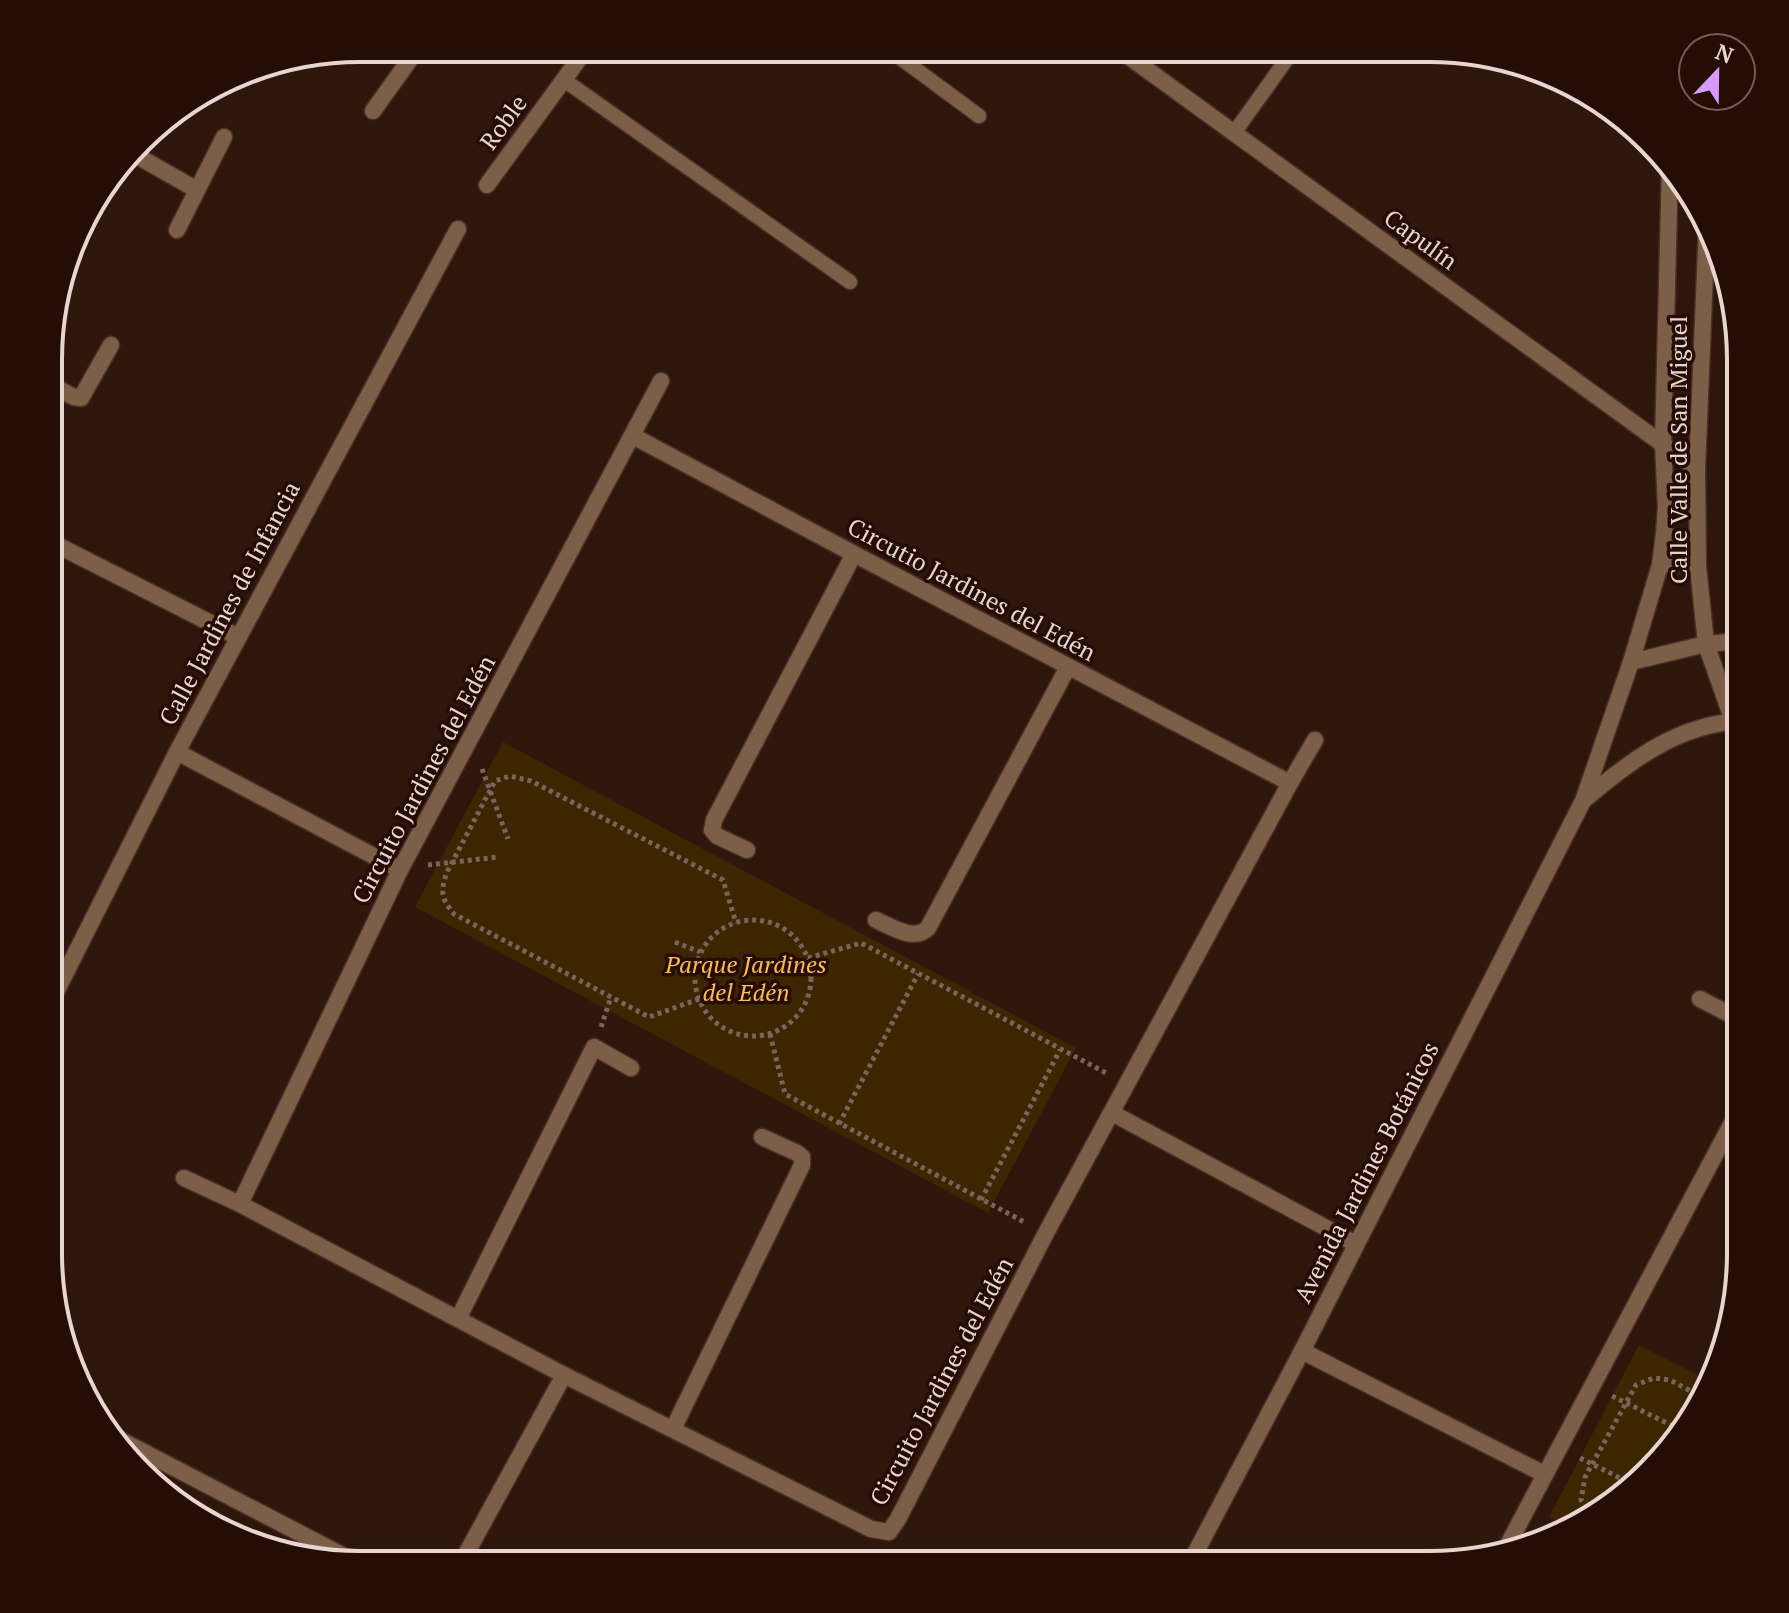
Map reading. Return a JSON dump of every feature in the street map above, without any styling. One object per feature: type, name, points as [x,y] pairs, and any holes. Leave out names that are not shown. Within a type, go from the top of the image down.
[{"type":"street","points":[[373,111],[408,62]]},
{"type":"street","name":"Roble","points":[[487,185],[577,62]]},
{"type":"street","name":"Capulín","points":[[1136,62],[1697,469]]},
{"type":"street","points":[[177,230],[224,137]]},
{"type":"street","points":[[141,158],[197,190]]},
{"type":"street","name":"Calle Valle de San Miguel","points":[[1631,662],[1660,565],[1666,507],[1663,444],[1670,185]]},
{"type":"street","name":"Calle Jardines de Infancia","points":[[62,980],[177,752],[458,229]]},
{"type":"street","name":"Calle Valle de San Miguel","points":[[1706,251],[1697,469],[1698,566],[1706,644],[1727,696]]},
{"type":"street","points":[[62,391],[81,398],[111,345]]},
{"type":"street","name":"Circuito Jardines del Edén","points":[[240,1204],[400,870],[661,381]]},
{"type":"street","name":"Circutio Jardines del Edén","points":[[633,436],[1290,783]]},
{"type":"street","points":[[62,548],[238,637]]},
{"type":"street","points":[[747,850],[717,836],[712,830],[714,820],[854,554]]},
{"type":"street","points":[[1631,662],[1706,644],[1727,642]]},
{"type":"street","name":"Avenida Jardines Botánicos","points":[[1196,1551],[1583,801],[1631,662]]},
{"type":"street","points":[[876,920],[913,935],[922,934],[928,928],[1068,667]]},
{"type":"street","name":"Avenida Jardines Botánicos","points":[[1583,801],[1619,770],[1672,737],[1696,729],[1727,725]]},
{"type":"street","name":"Circuito Jardines del Edén","points":[[184,1178],[240,1204],[564,1375],[871,1529],[889,1532],[1046,1233],[1315,740]]},
{"type":"street","points":[[177,752],[400,870]]},
{"type":"street","points":[[1700,999],[1727,1013]]},
{"type":"street","points":[[458,1319],[594,1047],[631,1068]]},
{"type":"street","points":[[1112,1113],[1356,1244]]},
{"type":"street","points":[[1510,1540],[1727,1132]]},
{"type":"street","points":[[673,1429],[802,1165],[802,1157],[797,1153],[762,1137]]},
{"type":"street","points":[[1302,1351],[1544,1474]]},
{"type":"street","points":[[468,1551],[564,1375]]},
{"type":"street","points":[[134,1447],[330,1549]]},
{"type":"lane","points":[[906,62],[979,116]]},
{"type":"lane","points":[[1234,133],[1285,62]]},
{"type":"lane","points":[[564,80],[850,282]]},
{"type":"lane","points":[[1660,565],[1698,566]]},
{"type":"path","points":[[471,738],[508,839]]},
{"type":"path","points":[[699,999],[649,1017],[454,914],[445,902],[441,888],[452,861],[495,781],[510,776],[531,781],[723,880],[736,923]]},
{"type":"path","points":[[400,870],[498,857]]},
{"type":"path","points":[[765,921],[783,928],[798,941],[808,958],[811,977],[809,996],[800,1013],[787,1026],[770,1034],[751,1037],[732,1033],[715,1023],[702,1008],[695,990],[695,971],[700,952],[711,937],[736,923],[765,921]]},
{"type":"path","points":[[675,942],[700,952]]},
{"type":"path","points":[[808,958],[861,943],[1128,1084]]},
{"type":"path","points":[[839,1124],[918,974]]},
{"type":"path","points":[[770,1034],[785,1094],[1046,1233]]},
{"type":"path","points":[[981,1200],[1060,1050]]},
{"type":"path","points":[[1585,1507],[1581,1500],[1585,1477],[1636,1385],[1654,1378],[1670,1380],[1692,1392]]},
{"type":"path","points":[[1592,1385],[1672,1425]]},
{"type":"path","points":[[1559,1448],[1623,1479]]},
{"type":"green space","name":"Parque Jardines del Edén","points":[[503,742],[1076,1048],[988,1213],[415,907]]},
{"type":"green space","points":[[1639,1345],[1700,1376],[1677,1419],[1640,1464],[1578,1511],[1558,1522],[1549,1517]]}]
